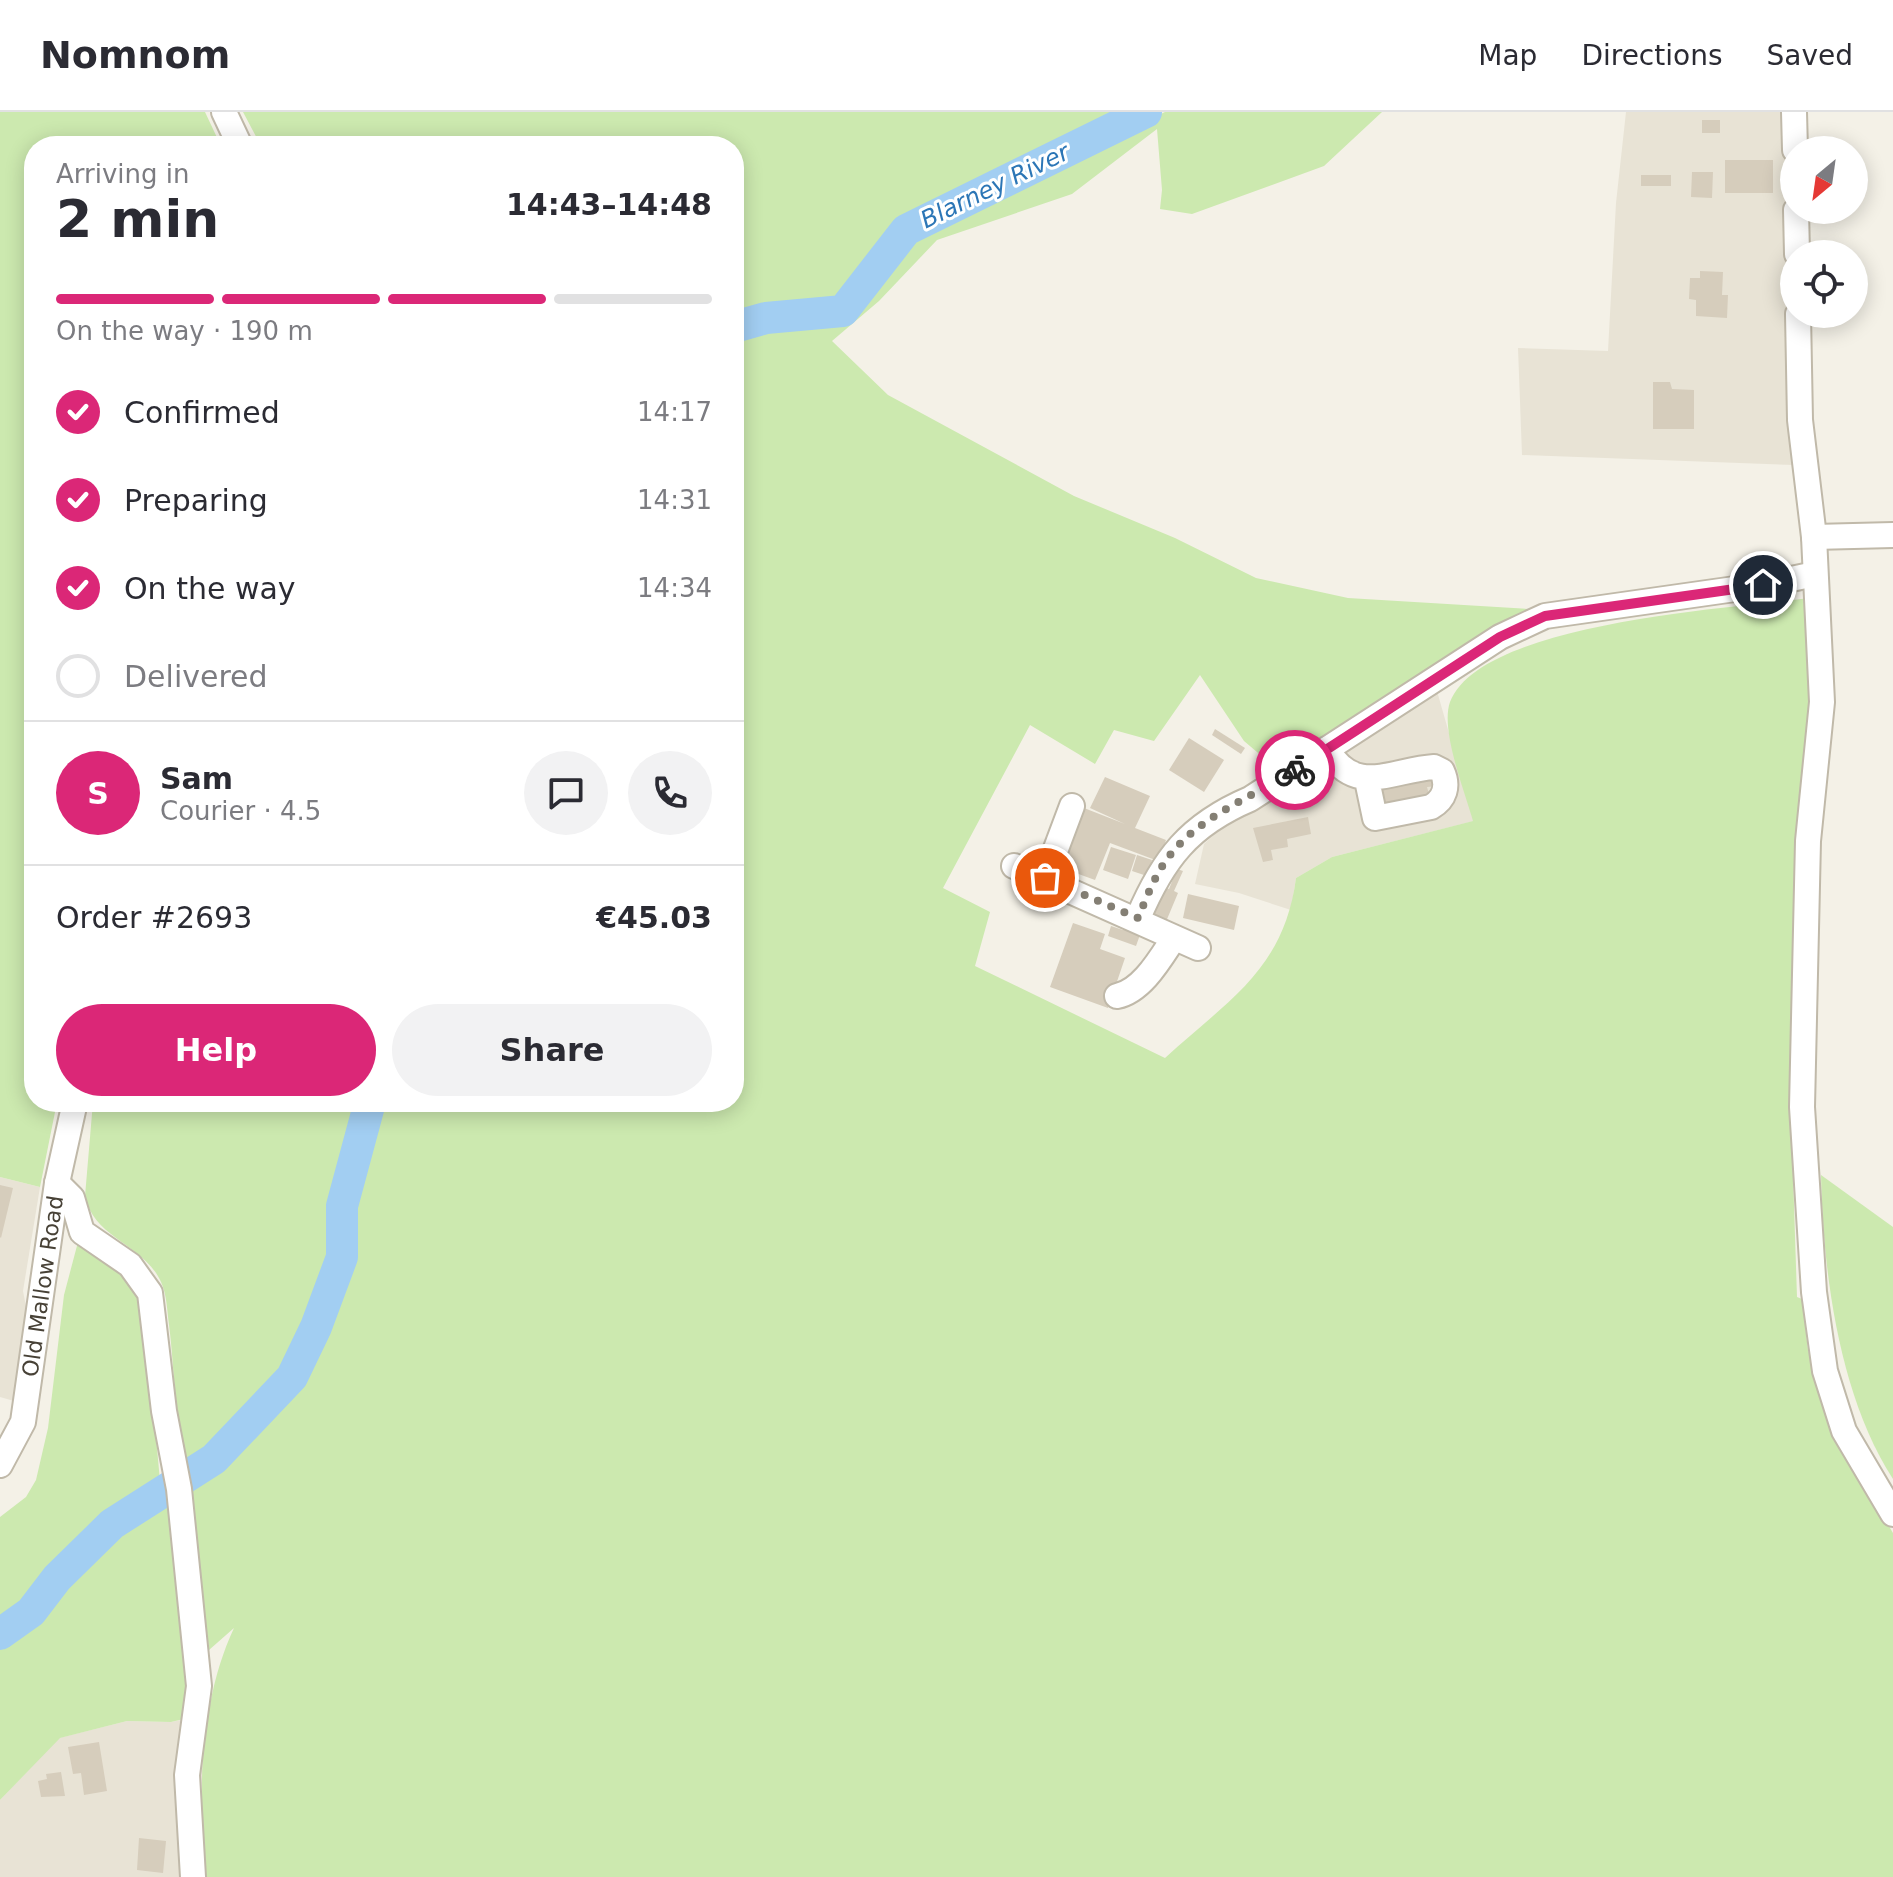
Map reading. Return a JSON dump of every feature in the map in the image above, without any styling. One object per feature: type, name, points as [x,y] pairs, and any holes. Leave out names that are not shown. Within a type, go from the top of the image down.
[{"type":"street","points":[[224,112],[235,136]]},
{"type":"street","points":[[1794,112],[1795,136]]},
{"type":"street","points":[[1798,328],[1800,420],[1814,537],[1822,702],[1808,841],[1802,1107],[1814,1292],[1825,1371],[1844,1431],[1893,1514]]},
{"type":"street","points":[[1814,537],[1893,535]]},
{"type":"street","points":[[1138,918],[1152,885],[1176,848],[1217,813],[1250,799],[1500,637],[1545,616],[1815,574]]},
{"type":"street","points":[[1327,749],[1335,763],[1367,780]]},
{"type":"street","points":[[1045,878],[1072,806]]},
{"type":"street","points":[[1014,866],[1138,918],[1198,948]]},
{"type":"street","points":[[1117,996],[1128,994],[1140,982],[1174,938]]},
{"type":"street","name":"Old Mallow Road","points":[[0,1465],[23,1422],[57,1183],[73,1112]]},
{"type":"street","points":[[57,1183],[72,1198],[82,1232],[130,1265],[150,1293],[164,1411],[177,1477],[199,1686],[187,1775],[193,1877]]},
{"type":"shaded area","points":[[1626,112],[1787,112],[1787,136],[1780,136],[1780,224],[1787,224],[1787,240],[1780,240],[1780,328],[1787,328],[1795,465],[1522,455],[1518,348],[1608,351],[1616,203]]},
{"type":"shaded area","points":[[1435,684],[1474,821],[1332,857],[1296,878],[1291,910],[1239,893],[1195,884],[1204,844],[1230,820]]},
{"type":"shaded area","points":[[0,1177],[40,1187],[23,1291],[29,1322],[14,1401],[0,1397]]},
{"type":"shaded area","points":[[211,1714],[199,1805],[205,1877],[0,1877],[0,1800],[59,1738],[127,1721],[171,1722]]},
{"type":"green space","points":[[0,112],[205,112],[216,136],[24,136],[24,1112],[55,1112],[40,1187],[0,1177]]},
{"type":"green space","points":[[243,112],[1134,112],[1034,159],[903,228],[844,306],[744,319],[744,136],[256,136]]},
{"type":"green space","points":[[1165,112],[1382,112],[1324,166],[1192,214],[1160,209],[1162,190],[1157,129],[1072,194],[937,240],[879,301],[832,341],[888,395],[1074,496],[1175,538],[1256,578],[1348,598],[1529,609],[1277,769],[1244,741],[1200,675],[1154,741],[1114,730],[1095,764],[1030,725],[943,888],[990,912],[975,966],[1165,1058],[1231,1000],[1266,960],[1290,910],[1296,878],[1332,857],[1473,821],[1448,728],[1450,702],[1471,675],[1508,653],[1613,624],[1670,614],[1810,598],[1810,678],[1790,1082],[1797,1297],[1802,1299],[1808,1350],[1839,1443],[1893,1533],[1893,1877],[205,1877],[202,1814],[204,1750],[214,1687],[234,1628],[209,1650],[189,1475],[243,1432],[284,1380],[301,1352],[341,1258],[333,1262],[310,1320],[276,1375],[234,1425],[187,1466],[177,1414],[163,1287],[143,1259],[98,1222],[85,1196],[92,1112],[744,1112],[744,328],[765,322],[849,316],[912,236]]},
{"type":"green space","points":[[1821,1175],[1893,1227],[1893,1479],[1874,1446],[1847,1372],[1830,1292]]},
{"type":"green space","points":[[78,1242],[135,1285],[145,1317],[160,1481],[143,1491],[142,1511],[170,1495],[188,1718],[171,1722],[127,1721],[60,1738],[0,1800],[0,1517],[26,1497],[36,1480],[48,1428],[64,1295]]},
{"type":"building","points":[[1702,120],[1720,120],[1720,133],[1702,133]]},
{"type":"building","points":[[1725,160],[1773,160],[1773,193],[1725,193]]},
{"type":"building","points":[[1692,172],[1713,172],[1712,198],[1691,197]]},
{"type":"building","points":[[1641,175],[1671,175],[1671,186],[1641,186]]},
{"type":"building","points":[[1700,271],[1723,272],[1722,295],[1728,295],[1727,318],[1696,316],[1696,300],[1689,299],[1690,278],[1700,278]]},
{"type":"building","points":[[1653,382],[1670,382],[1672,389],[1694,390],[1694,429],[1653,429]]},
{"type":"building","points":[[1215,729],[1245,748],[1241,754],[1212,735]]},
{"type":"building","points":[[1189,738],[1224,760],[1204,792],[1169,770]]},
{"type":"building","points":[[1435,773],[1438,786],[1427,787],[1430,798],[1380,808],[1375,784]]},
{"type":"building","points":[[1105,777],[1150,796],[1135,828],[1166,840],[1158,861],[1110,843],[1095,880],[1062,868],[1084,808],[1125,824],[1090,808]]},
{"type":"building","points":[[1308,817],[1311,834],[1287,839],[1288,847],[1271,850],[1273,860],[1263,862],[1253,828]]},
{"type":"building","points":[[1111,847],[1136,855],[1128,879],[1103,870]]},
{"type":"building","points":[[1137,855],[1152,860],[1147,876],[1132,871]]},
{"type":"building","points":[[1177,869],[1183,871],[1165,924],[1147,916],[1160,885],[1169,889]]},
{"type":"building","points":[[1188,894],[1239,906],[1234,930],[1183,918]]},
{"type":"building","points":[[1073,923],[1105,934],[1100,949],[1125,958],[1108,1008],[1050,987]]},
{"type":"building","points":[[1111,926],[1123,930],[1124,926],[1141,932],[1136,946],[1108,936]]},
{"type":"building","points":[[0,1185],[13,1188],[1,1238],[0,1237]]},
{"type":"building","points":[[99,1742],[107,1791],[84,1795],[81,1773],[73,1774],[68,1747]]},
{"type":"building","points":[[61,1772],[65,1796],[41,1797],[38,1781],[47,1779],[46,1774]]},
{"type":"building","points":[[139,1838],[166,1841],[163,1873],[137,1870]]},
{"type":"waterway","name":"Blarney River","points":[[744,324],[766,318],[843,311],[906,230],[1146,112]]},
{"type":"waterway","name":"Blarney River","points":[[0,1634],[31,1612],[57,1578],[112,1524],[214,1459],[292,1377],[316,1327],[342,1257],[342,1206],[367,1112]]},
{"type":"way so far","points":[[1045,878],[1138,918],[1152,885],[1176,848],[1217,813],[1250,799],[1295,770]]},
{"type":"route","points":[[1295,770],[1500,637],[1545,616],[1763,585]]}]
